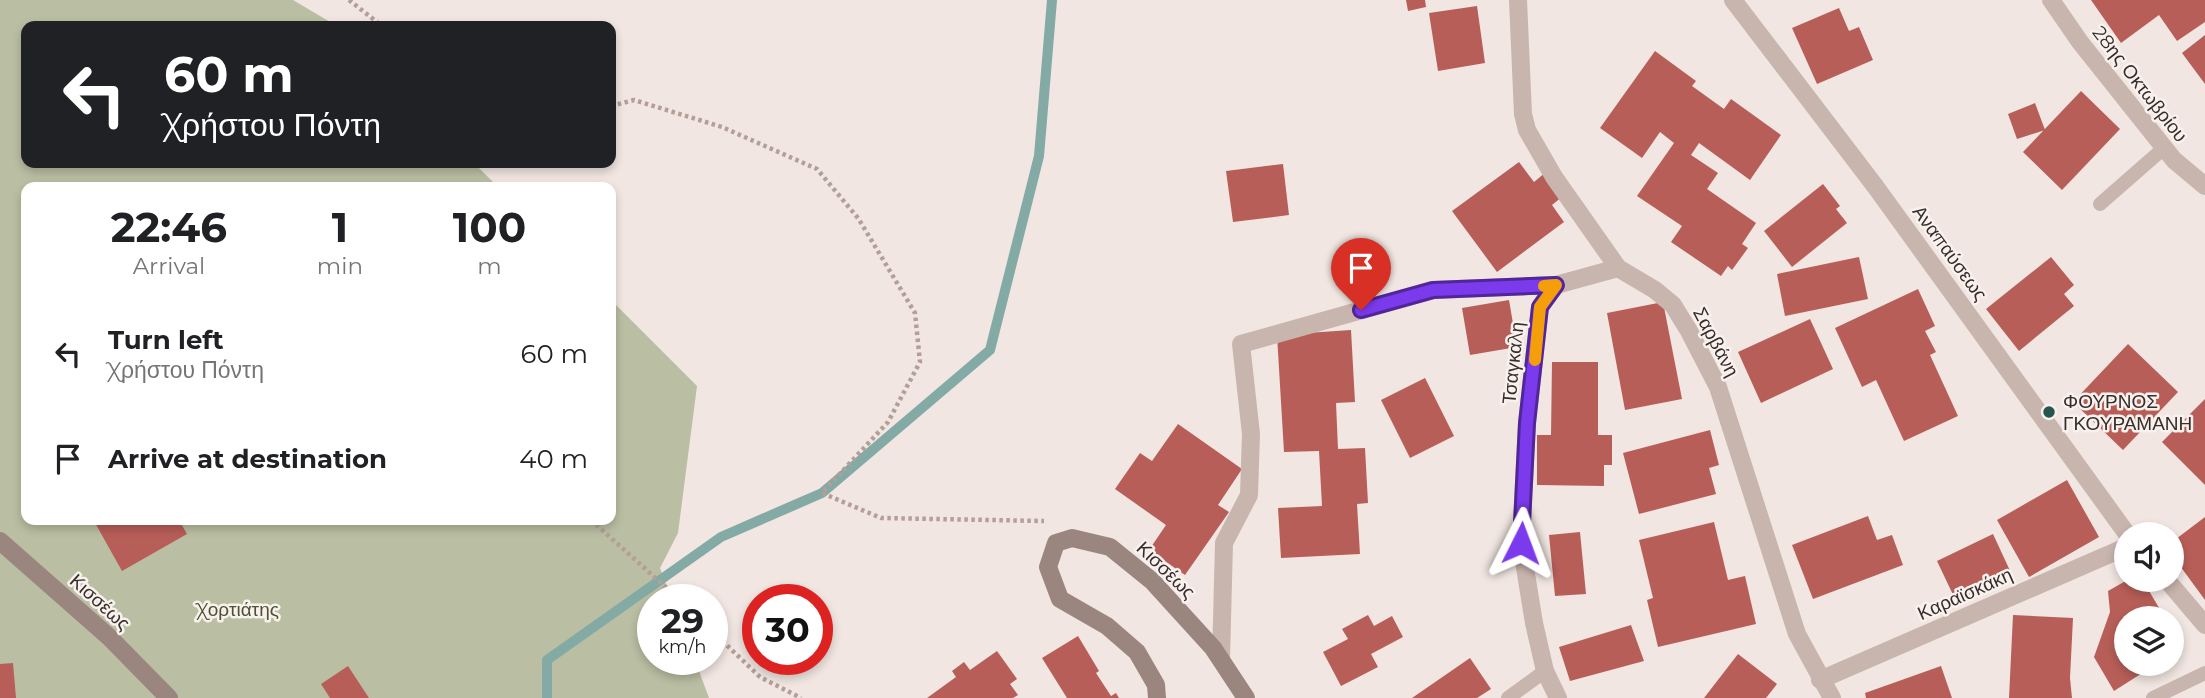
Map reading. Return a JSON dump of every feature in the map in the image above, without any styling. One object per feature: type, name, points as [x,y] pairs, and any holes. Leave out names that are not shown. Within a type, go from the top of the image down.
[{"type":"street","name":"Σαρβάνη","points":[[1518,0],[1522,114],[1527,130],[1554,177],[1618,268],[1673,305],[1718,387],[1797,634],[1832,698]]},
{"type":"street","name":"Αναπαύσεως","points":[[1733,0],[1875,186],[2118,522]]},
{"type":"street","name":"28ης Οκτωβρίου","points":[[2051,0],[2080,42],[2164,148],[2205,186]]},
{"type":"street","points":[[1221,659],[1224,543],[1249,495],[1251,434],[1241,344],[1433,290],[1556,285],[1618,268]]},
{"type":"street","name":"Τσαγκαλη","points":[[1556,285],[1540,307],[1527,423],[1521,543],[1545,671],[1558,698]]},
{"type":"street","name":"Κισσέως","points":[[1056,543],[1072,538],[1110,547],[1152,581],[1213,648],[1246,698]]},
{"type":"street","name":"Κισσέως","points":[[0,541],[109,636],[169,698]]},
{"type":"street","points":[[1056,543],[1048,567],[1060,599],[1107,626],[1137,652],[1156,685],[1157,698]]},
{"type":"street","name":"Καραϊσκάκη","points":[[1820,680],[2114,552]]},
{"type":"street","points":[[2177,592],[2205,625]]},
{"type":"lane","points":[[2100,204],[2164,148]]},
{"type":"lane","points":[[1508,698],[1545,671]]},
{"type":"lane","points":[[2153,698],[2205,673]]},
{"type":"path","points":[[349,0],[376,21]]},
{"type":"path","points":[[616,105],[634,100],[723,127],[817,169],[858,218],[915,313],[920,362],[888,422],[822,493],[881,518],[1050,521],[1056,543]]},
{"type":"path","points":[[597,525],[662,584]]},
{"type":"path","points":[[728,646],[760,677],[801,698]]},
{"type":"green space","name":"Χορτιάτης","points":[[0,0],[293,0],[329,21],[21,21],[21,168],[479,168],[493,182],[21,182],[21,525],[616,525],[616,305],[697,386],[678,533],[660,568],[666,584],[637,584],[637,675],[701,675],[709,698],[0,698]]},
{"type":"building","points":[[1406,0],[1425,0],[1426,7],[1408,11]]},
{"type":"building","points":[[2091,0],[2205,0],[2205,22],[2177,41],[2159,15],[2121,43]]},
{"type":"building","points":[[1477,6],[1485,63],[1438,71],[1429,13]]},
{"type":"building","points":[[1839,8],[1849,31],[1859,27],[1873,60],[1817,84],[1792,28]]},
{"type":"building","points":[[2205,35],[2205,84],[2182,53]]},
{"type":"building","points":[[1655,51],[1696,81],[1692,86],[1724,109],[1731,99],[1781,135],[1750,180],[1699,143],[1691,155],[1718,173],[1707,189],[1756,223],[1742,244],[1748,248],[1732,270],[1728,266],[1721,276],[1671,242],[1682,226],[1637,196],[1674,143],[1660,132],[1642,158],[1600,128]]},
{"type":"building","points":[[2081,91],[2120,129],[2062,190],[2023,152]]},
{"type":"building","points":[[2035,103],[2045,130],[2017,139],[2008,114]]},
{"type":"building","points":[[1519,162],[1534,182],[1546,172],[1563,196],[1552,205],[1564,222],[1497,272],[1452,211]]},
{"type":"building","points":[[1283,164],[1289,215],[1233,222],[1226,171]]},
{"type":"building","points":[[1823,184],[1840,206],[1836,209],[1847,223],[1792,267],[1764,231]]},
{"type":"building","points":[[1859,257],[1868,299],[1785,316],[1777,274]]},
{"type":"building","points":[[2051,257],[2074,285],[2064,294],[2074,306],[2019,351],[1986,309]]},
{"type":"building","points":[[1918,289],[1935,326],[1925,331],[1936,352],[1930,355],[1958,416],[1904,441],[1876,380],[1862,387],[1835,328]]},
{"type":"building","points":[[1509,300],[1517,347],[1470,355],[1462,308]]},
{"type":"building","points":[[1663,302],[1682,399],[1625,410],[1607,313]]},
{"type":"building","points":[[1810,319],[1833,369],[1761,403],[1738,352]]},
{"type":"building","points":[[1351,330],[1355,402],[1336,403],[1338,449],[1365,448],[1368,503],[1357,504],[1360,554],[1281,558],[1278,508],[1322,506],[1319,451],[1284,452],[1277,335]]},
{"type":"building","points":[[2128,344],[2178,392],[2123,450],[2073,402]]},
{"type":"building","points":[[1552,362],[1598,362],[1598,435],[1612,435],[1612,465],[1604,465],[1604,486],[1537,485],[1537,435],[1551,435]]},
{"type":"building","points":[[1425,378],[1454,436],[1410,458],[1381,400]]},
{"type":"building","points":[[2205,399],[2205,485],[2162,442]]},
{"type":"building","points":[[1178,424],[1242,469],[1218,505],[1229,512],[1185,575],[1149,550],[1166,525],[1115,489],[1140,453],[1152,461]]},
{"type":"building","points":[[1710,430],[1719,465],[1709,468],[1716,494],[1639,514],[1623,453]]},
{"type":"building","points":[[2067,480],[2099,537],[2029,577],[1997,520]]},
{"type":"building","points":[[1868,516],[1877,540],[1892,535],[1903,565],[1813,599],[1792,545]]},
{"type":"building","points":[[2205,517],[2205,600],[2184,571],[2184,533]]},
{"type":"building","points":[[1714,522],[1728,580],[1745,576],[1756,624],[1658,647],[1647,600],[1653,598],[1639,540]]},
{"type":"building","points":[[96,525],[182,525],[187,534],[122,571]]},
{"type":"building","points":[[1580,532],[1586,594],[1555,596],[1549,535]]},
{"type":"building","points":[[1993,534],[2012,575],[1956,601],[1937,561]]},
{"type":"building","points":[[2114,588],[2114,592],[2150,592],[2158,606],[2114,606],[2114,676],[2138,676],[2114,691],[2094,657],[2110,612],[2108,591]]},
{"type":"building","points":[[1368,615],[1374,626],[1392,616],[1403,637],[1371,654],[1378,667],[1341,686],[1323,652],[1348,639],[1342,629]]},
{"type":"building","points":[[2013,615],[2073,618],[2070,678],[2072,698],[2009,698]]},
{"type":"building","points":[[1631,625],[1644,661],[1570,681],[1559,647]]},
{"type":"building","points":[[1078,636],[1111,696],[1116,693],[1119,698],[1067,698],[1042,658]]},
{"type":"building","points":[[997,651],[1017,679],[1010,684],[1018,695],[1013,698],[927,698],[956,677],[952,671],[964,662],[970,670]]},
{"type":"building","points":[[1738,654],[1777,684],[1766,698],[1704,698]]},
{"type":"building","points":[[1470,658],[1491,689],[1477,698],[1412,698]]},
{"type":"building","points":[[13,663],[16,698],[0,698],[0,664]]},
{"type":"building","points":[[348,666],[369,698],[330,698],[321,684]]},
{"type":"building","points":[[1941,666],[1952,698],[1866,698],[1865,693]]},
{"type":"waterway","points":[[547,698],[547,660],[721,537],[822,493],[990,350],[1039,156],[1052,0]]},
{"type":"slow traffic","points":[[1535,360],[1540,307],[1556,285],[1544,286]]},
{"type":"place","name":"ΦΟΥΡΝΟΣ ΓΚΟΥΡΑΜΑΝΗ","points":[[2049,412]]},
{"type":"route","points":[[1361,310],[1433,290],[1556,285],[1540,307],[1527,423],[1521,543]]}]
